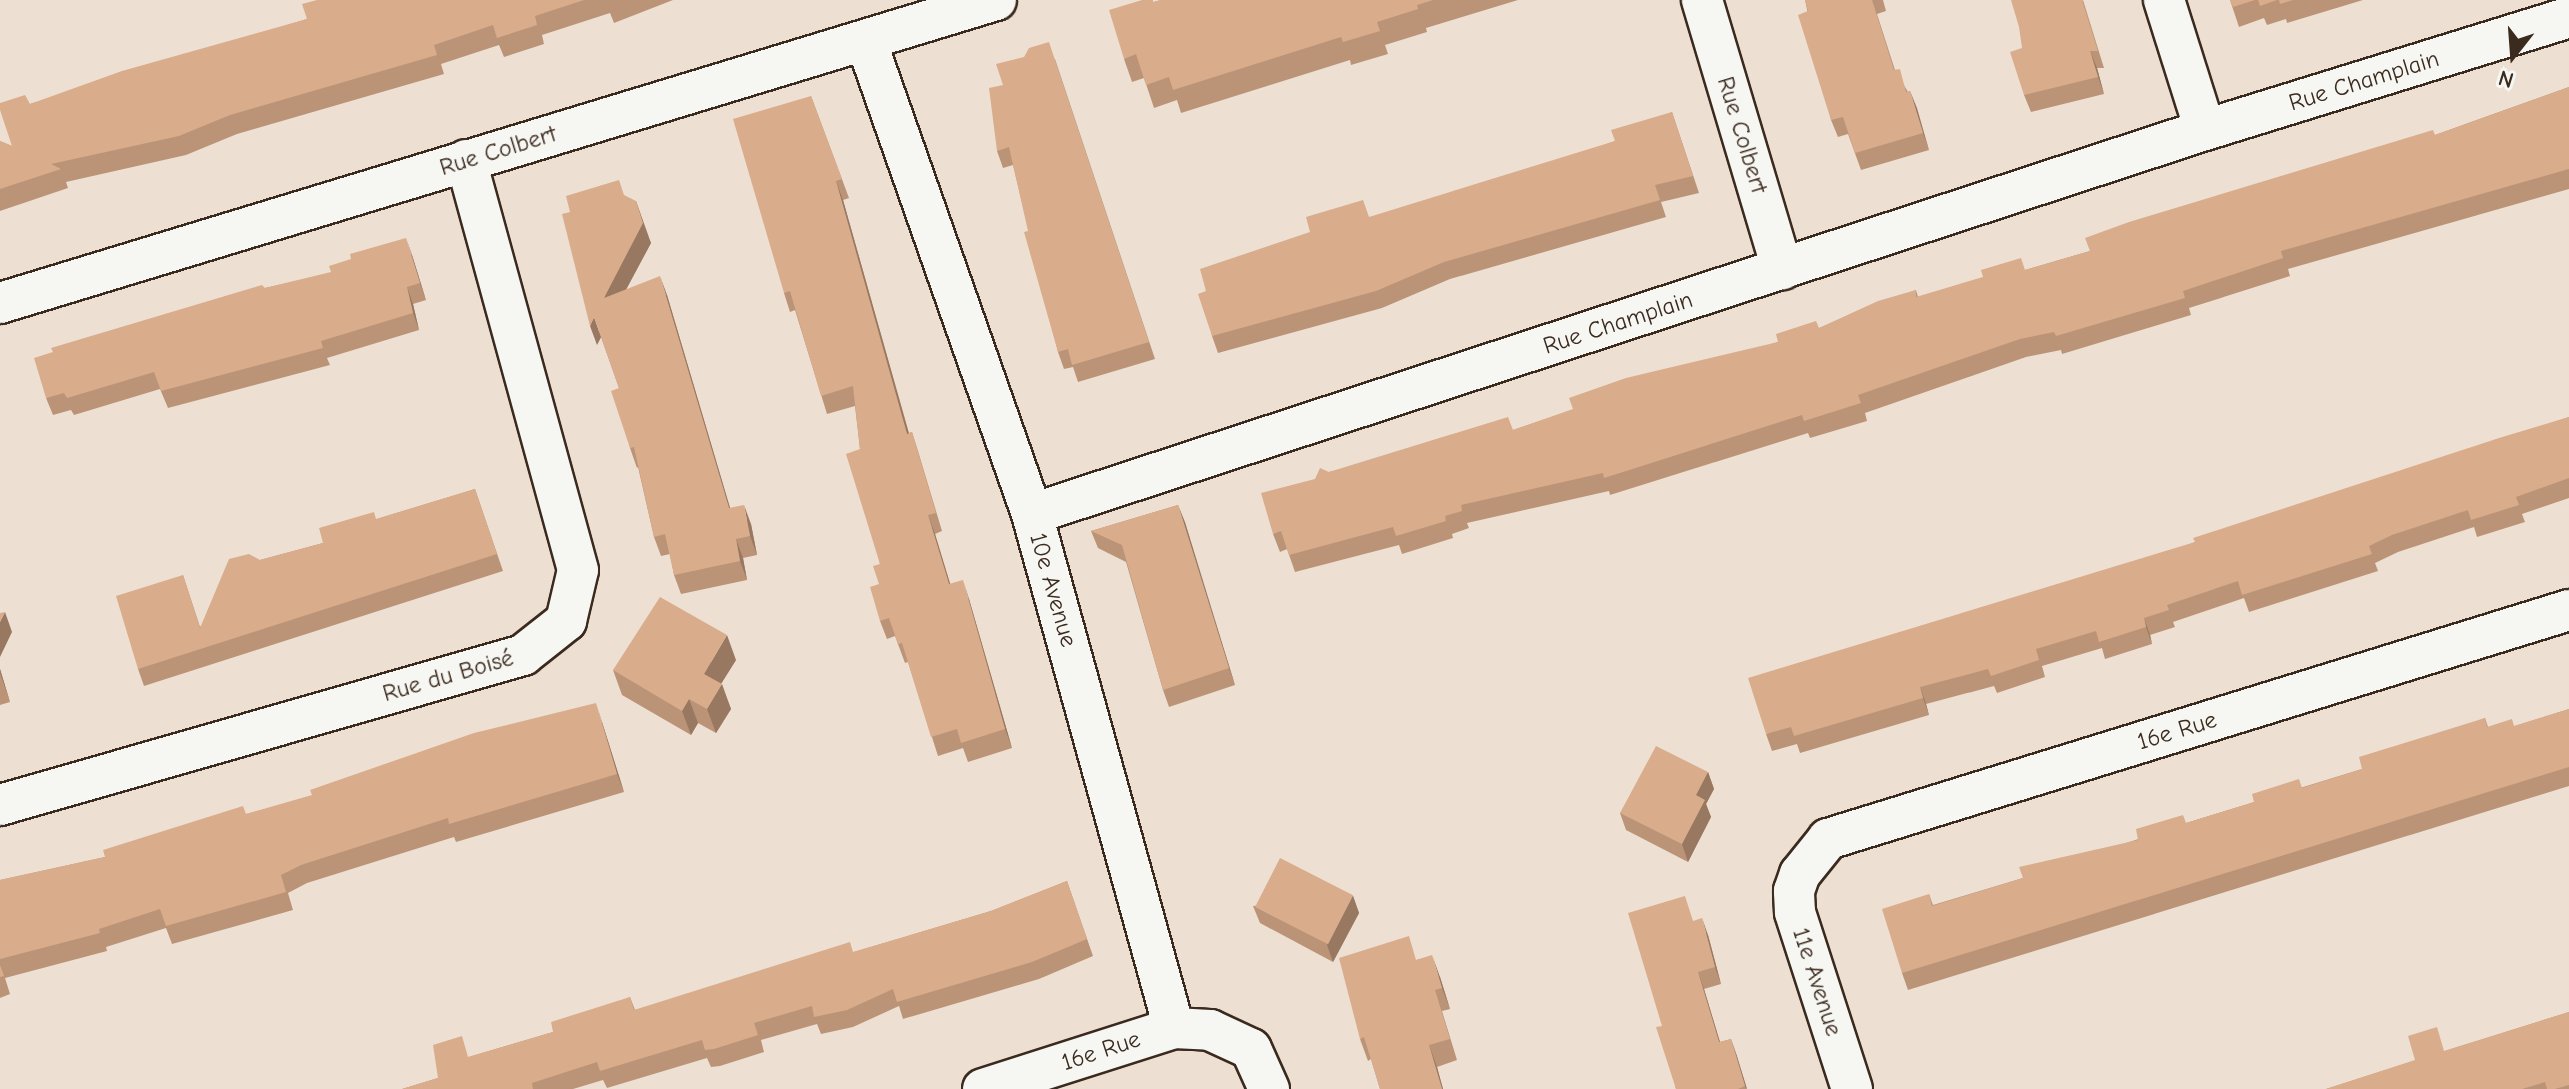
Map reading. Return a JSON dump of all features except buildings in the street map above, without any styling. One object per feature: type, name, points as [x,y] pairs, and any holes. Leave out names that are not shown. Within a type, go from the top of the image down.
[{"type":"street","name":"Rue Colbert","points":[[0,303],[996,0]]},
{"type":"street","name":"Rue Colbert","points":[[1702,0],[1782,269]]},
{"type":"street","points":[[2164,0],[2205,130]]},
{"type":"street","name":"Rue Champlain","points":[[1032,514],[2205,130],[2569,17]]},
{"type":"street","name":"10e Avenue","points":[[866,41],[1032,514],[1174,1028]]},
{"type":"street","name":"Rue du Boisé","points":[[0,805],[523,655],[566,621],[578,570],[466,160]]},
{"type":"street","name":"16e Rue","points":[[1800,874],[1810,855],[1828,839],[2569,610]]},
{"type":"street","name":"11e Avenue","points":[[1800,874],[1794,891],[1795,912],[1852,1089]]},
{"type":"street","points":[[1174,1028],[1210,1030],[1251,1049],[1269,1089]]},
{"type":"street","name":"16e Rue","points":[[983,1089],[1174,1028]]}]
